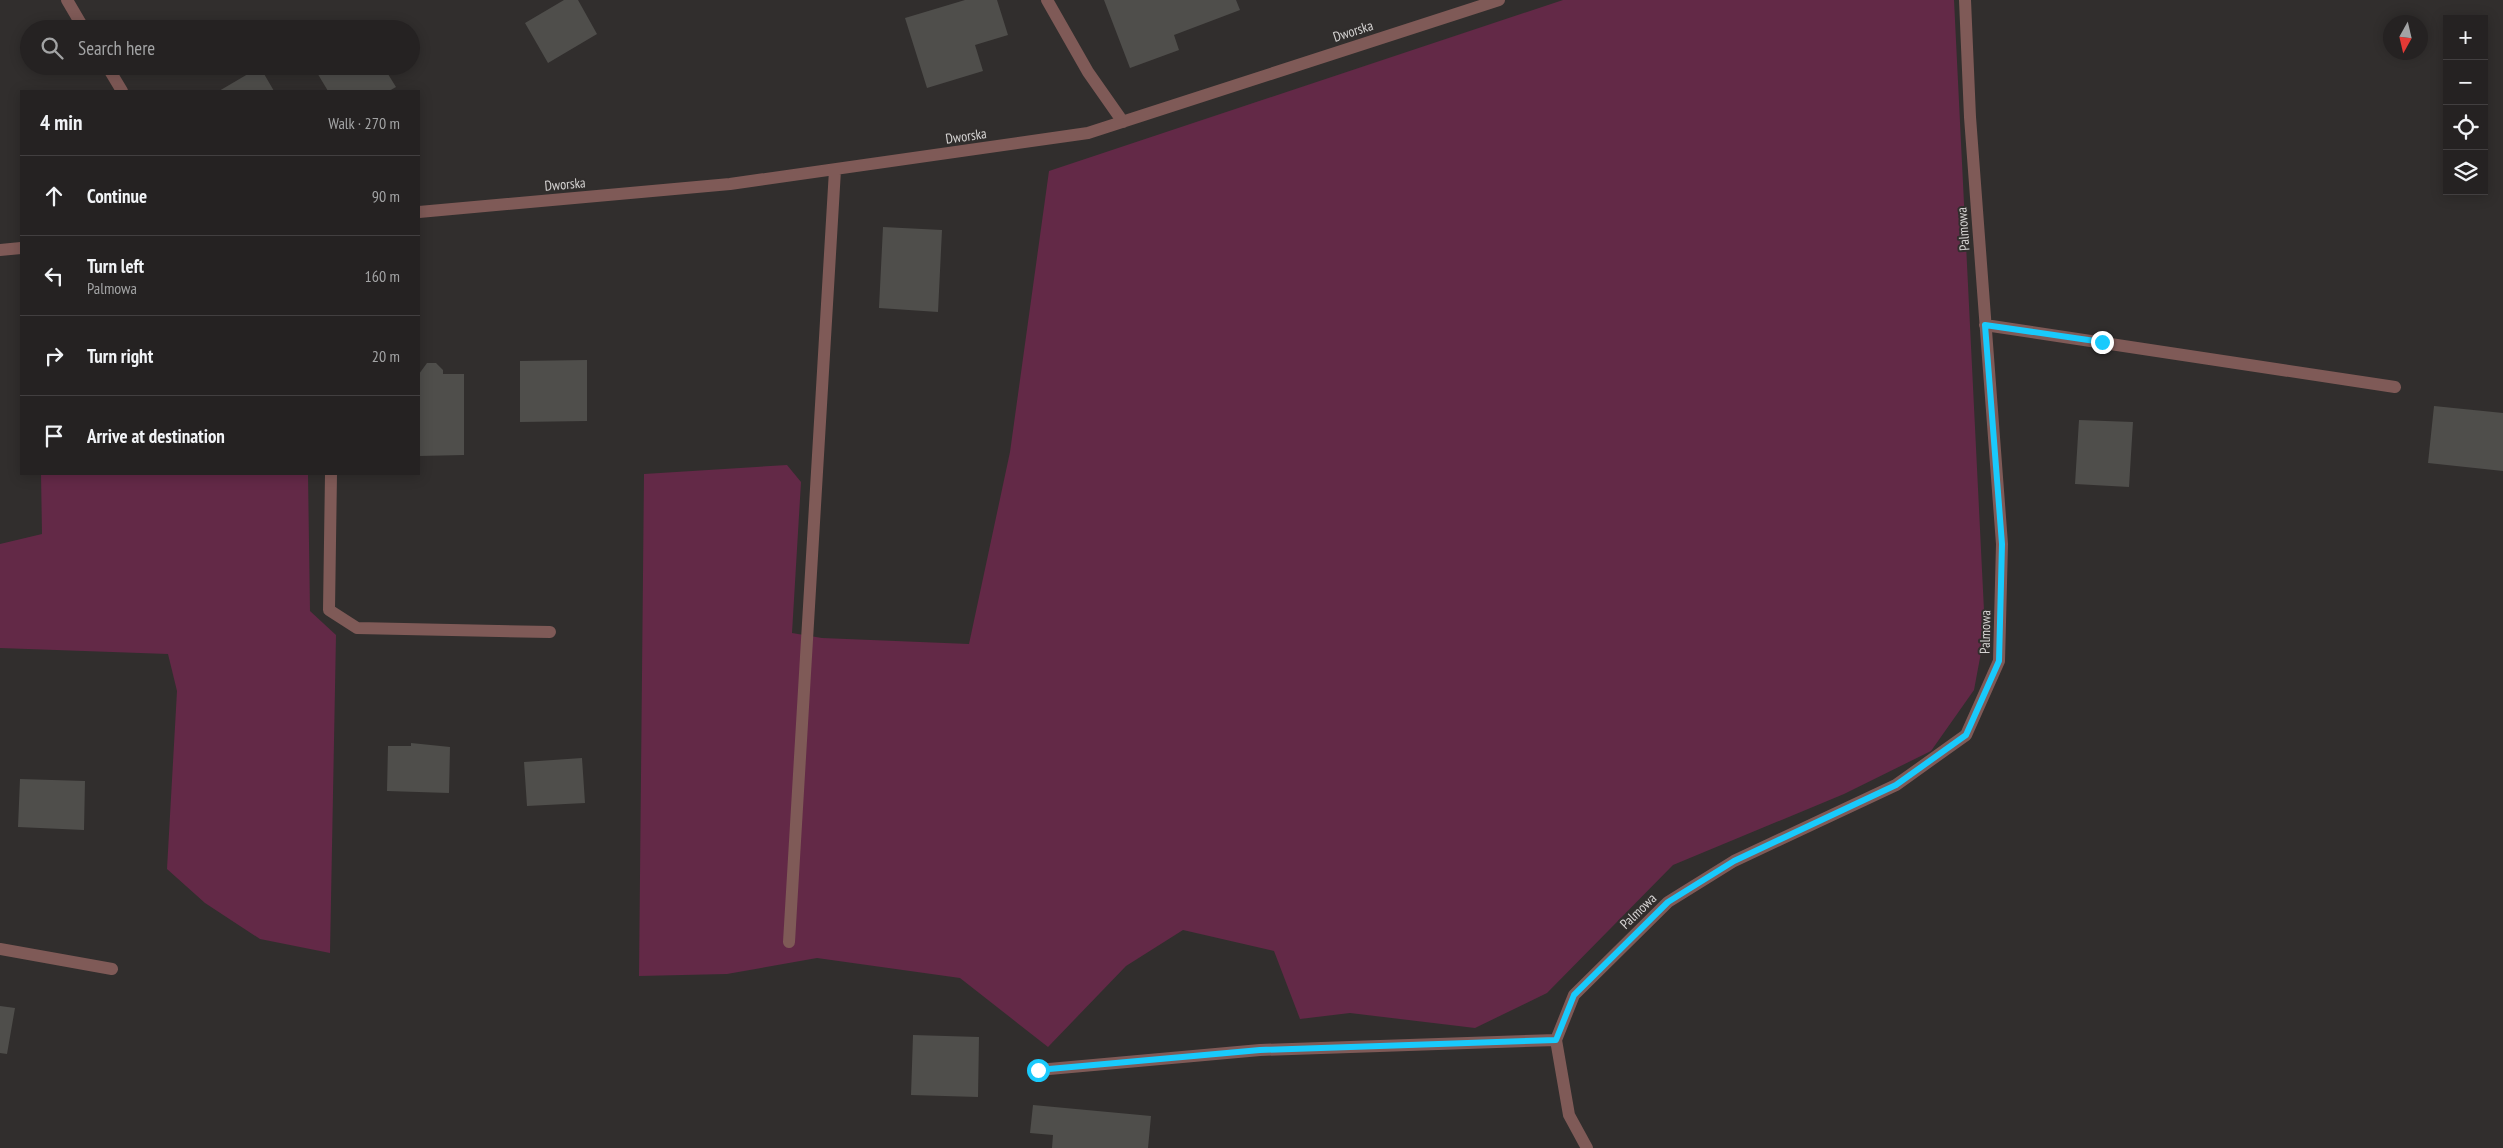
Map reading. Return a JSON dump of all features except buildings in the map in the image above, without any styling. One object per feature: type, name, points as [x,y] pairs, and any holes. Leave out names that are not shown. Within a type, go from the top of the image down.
[{"type":"street","points":[[67,0],[79,20]]},
{"type":"street","points":[[1047,0],[1088,72],[1123,122]]},
{"type":"street","name":"Dworska","points":[[420,212],[712,186],[1088,133],[1499,0]]},
{"type":"street","name":"Palmowa","points":[[1556,1040],[1574,995],[1668,902],[1734,861],[1896,785],[1966,735],[1999,661],[2002,544],[1970,117],[1965,0]]},
{"type":"street","points":[[112,75],[121,90]]},
{"type":"street","points":[[789,942],[835,170]]},
{"type":"street","points":[[0,250],[20,248]]},
{"type":"street","points":[[1985,325],[2395,387]]},
{"type":"street","points":[[331,475],[329,610],[357,628],[550,632]]},
{"type":"street","points":[[0,950],[112,969]]},
{"type":"street","points":[[1038,1070],[1260,1050],[1556,1040],[1569,1115],[1587,1148]]},
{"type":"shaded area","points":[[1563,0],[1954,0],[1985,631],[1974,690],[1931,751],[1844,794],[1673,865],[1547,993],[1475,1028],[1350,1013],[1300,1019],[1274,951],[1183,930],[1126,966],[1048,1047],[960,978],[817,958],[727,974],[639,976],[644,474],[787,465],[801,482],[792,633],[822,638],[969,644],[1010,452],[1049,171]]},
{"type":"shaded area","points":[[41,475],[308,475],[310,611],[336,635],[330,953],[260,939],[205,903],[167,869],[177,691],[168,654],[0,648],[0,544],[42,534]]},
{"type":"route","points":[[1038,1070],[1260,1050],[1556,1040],[1574,995],[1668,902],[1734,861],[1896,785],[1966,735],[1999,661],[2002,544],[1985,325],[2102,342]]}]
